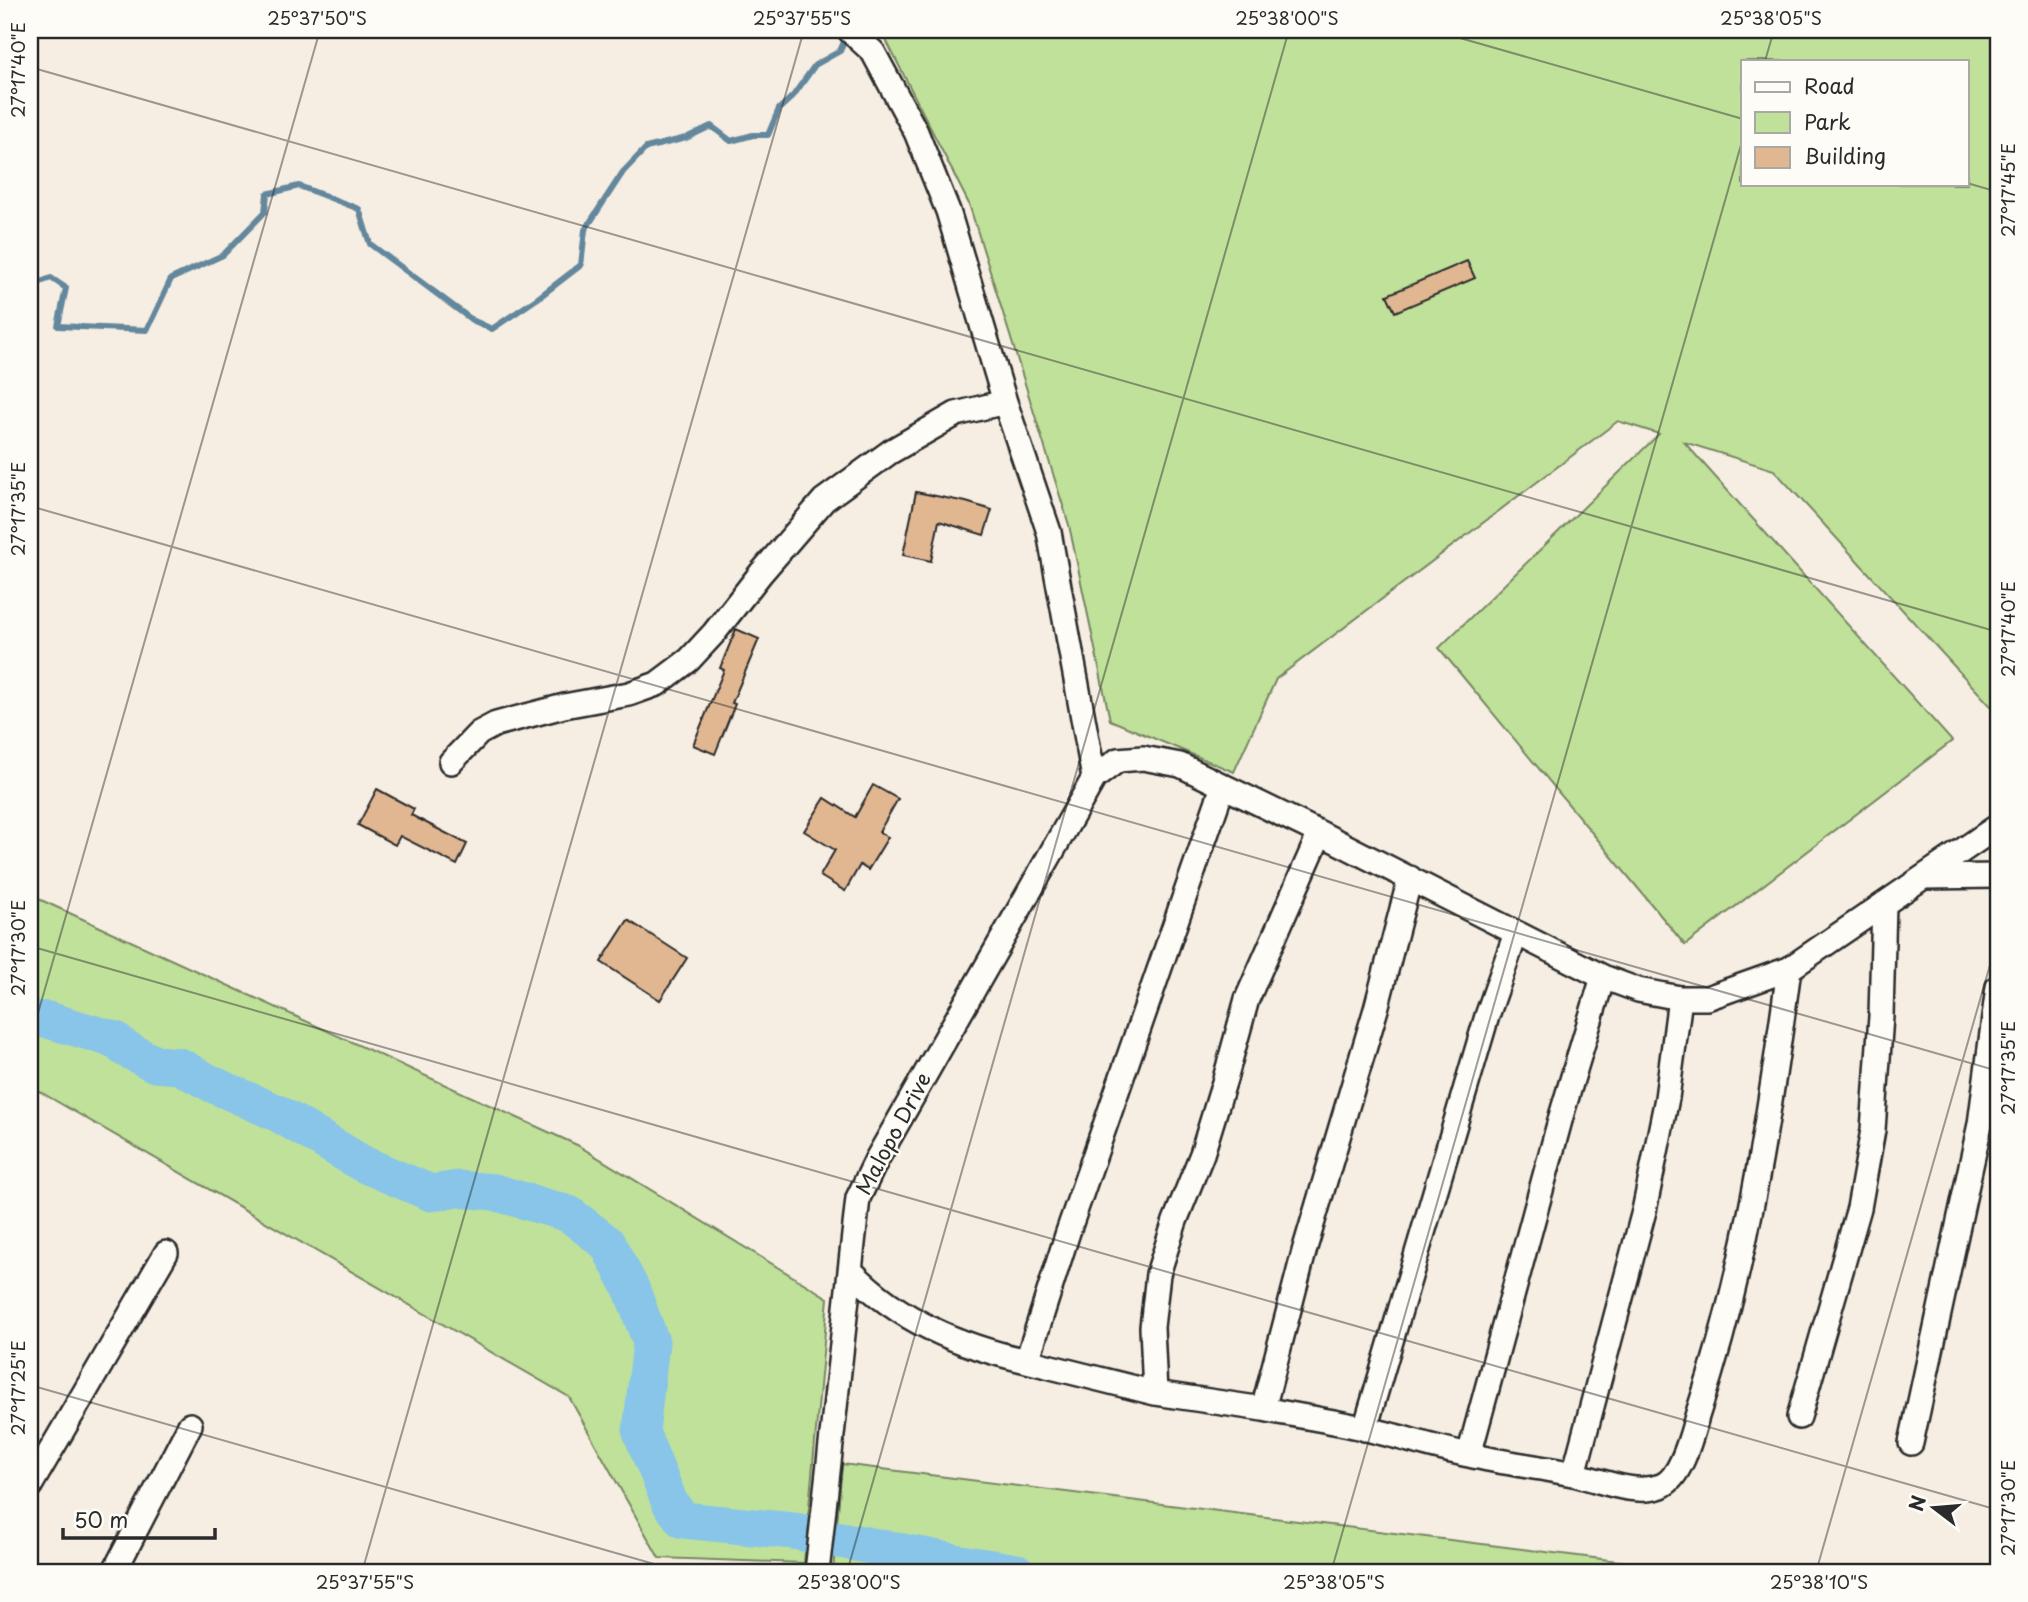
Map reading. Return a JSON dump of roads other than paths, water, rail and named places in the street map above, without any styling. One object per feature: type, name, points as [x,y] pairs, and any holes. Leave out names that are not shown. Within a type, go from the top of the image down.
[{"type":"street","points":[[849,30],[873,52],[916,132],[948,211],[1005,402],[1049,532],[1094,778],[1118,760],[1143,758],[1180,765],[1603,977],[1638,990],[1680,998],[1707,998],[1789,969],[1998,826]]},
{"type":"street","points":[[451,762],[479,733],[496,724],[564,706],[629,694],[657,684],[689,660],[713,634],[824,500],[890,452],[956,414],[1005,402]]},
{"type":"street","name":"Malopo Drive","points":[[817,1572],[858,1198],[872,1168],[1094,778]]},
{"type":"street","points":[[1027,1361],[1068,1232],[1223,786]]},
{"type":"street","points":[[1156,1394],[1152,1327],[1158,1274],[1175,1221],[1202,1154],[1226,1079],[1247,999],[1320,833]]},
{"type":"street","points":[[1924,877],[1998,876]]},
{"type":"street","points":[[1263,1409],[1305,1248],[1376,1009],[1410,878]]},
{"type":"street","points":[[1799,1417],[1859,1208],[1873,1130],[1881,1016],[1884,904]]},
{"type":"street","points":[[1365,1429],[1484,1028],[1516,933]]},
{"type":"street","points":[[850,1270],[878,1297],[930,1330],[967,1345],[1027,1361],[1156,1394],[1263,1409],[1365,1429],[1469,1455],[1574,1474],[1630,1488],[1649,1489],[1664,1485],[1675,1476],[1686,1451],[1717,1357],[1750,1220],[1771,1101],[1789,969]]},
{"type":"street","points":[[1469,1455],[1551,1153],[1603,977]]},
{"type":"street","points":[[1911,1443],[1980,1124],[1998,987]]},
{"type":"street","points":[[1574,1474],[1644,1211],[1667,1098],[1680,998]]},
{"type":"street","points":[[30,1486],[166,1253]]},
{"type":"street","points":[[114,1572],[190,1425]]},
{"type":"waterway","points":[[30,286],[51,278],[66,288],[58,326],[147,330],[171,279],[223,255],[265,212],[267,194],[299,186],[359,209],[370,244],[472,320],[492,329],[581,265],[585,230],[623,172],[646,148],[686,138],[711,126],[731,141],[753,135],[768,135],[779,109],[793,96],[815,65],[840,51],[847,35]]},
{"type":"waterway","points":[[30,1019],[48,1020],[116,1040],[124,1048],[155,1064],[179,1066],[279,1114],[363,1164],[431,1193],[458,1189],[494,1192],[569,1214],[607,1243],[631,1288],[651,1342],[641,1432],[670,1503],[683,1520],[794,1531],[1017,1572]]}]
